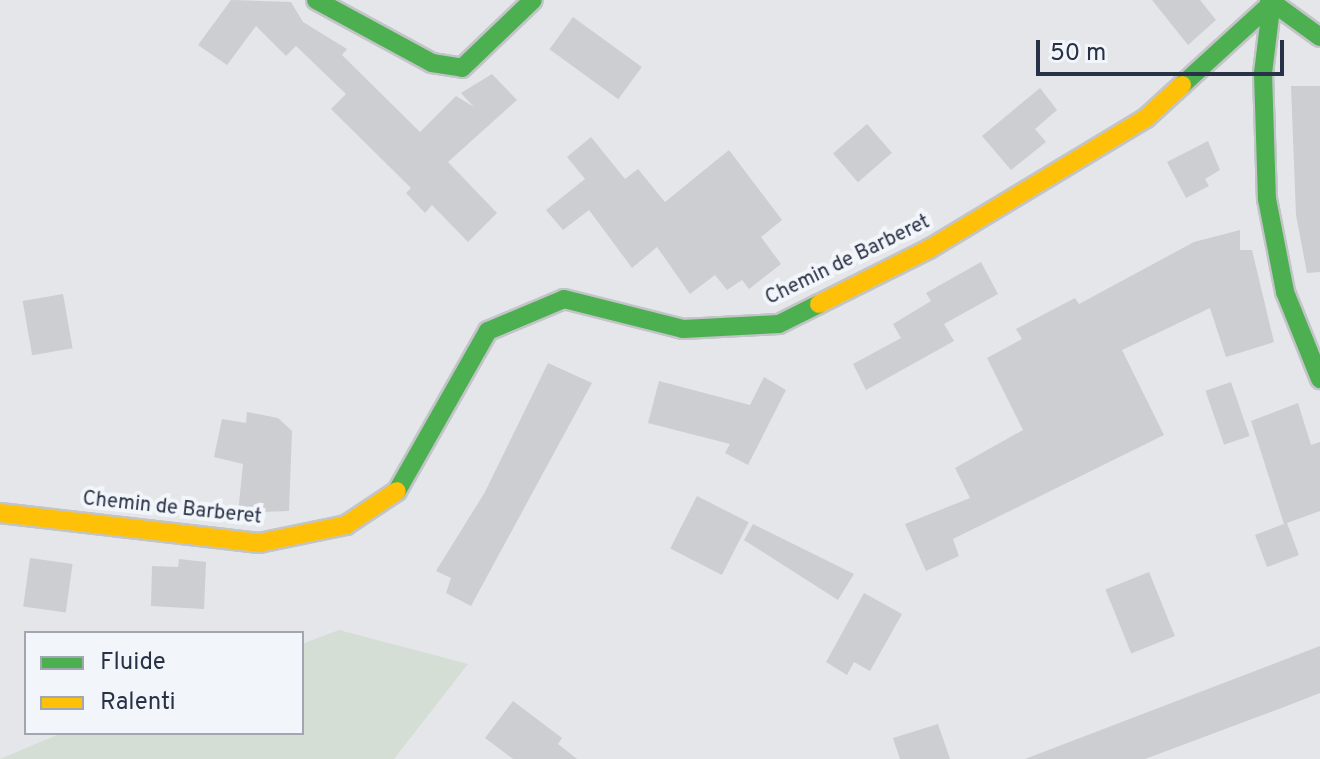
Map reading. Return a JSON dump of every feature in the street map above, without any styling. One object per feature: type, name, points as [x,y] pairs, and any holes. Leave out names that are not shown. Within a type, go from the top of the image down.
[{"type":"street","points":[[316,0],[432,63],[462,68],[533,0]]},
{"type":"street","points":[[1320,37],[1272,1],[1263,73],[1267,199],[1285,292],[1320,379]]},
{"type":"street","name":"Chemin de Barberet","points":[[0,513],[259,543],[346,525],[392,500],[488,331],[564,299],[683,329],[779,324],[929,249],[1146,118],[1272,1]]},
{"type":"shaded area","points":[[339,630],[468,664],[394,759],[0,759],[57,735],[304,735],[304,643]]},
{"type":"building","points":[[231,0],[291,2],[303,22],[347,49],[342,55],[420,132],[456,96],[474,107],[461,93],[492,74],[517,100],[448,162],[497,213],[468,242],[432,205],[425,213],[406,193],[411,188],[331,109],[346,94],[296,46],[286,56],[256,26],[227,65],[198,45]]},
{"type":"building","points":[[1152,0],[1200,0],[1216,20],[1188,45]]},
{"type":"building","points":[[573,17],[642,67],[618,99],[549,49]]},
{"type":"building","points":[[1291,86],[1320,86],[1320,272],[1307,273],[1296,215]]},
{"type":"building","points":[[1040,88],[1057,110],[1035,129],[1046,142],[1011,170],[982,136]]},
{"type":"building","points":[[867,124],[892,153],[858,182],[833,154]]},
{"type":"building","points":[[591,137],[625,179],[638,169],[665,202],[729,150],[782,220],[761,237],[781,264],[749,289],[742,280],[727,290],[715,275],[690,294],[657,247],[632,268],[589,210],[563,230],[546,210],[585,179],[567,157]]},
{"type":"building","points":[[1208,141],[1220,170],[1205,179],[1209,186],[1186,198],[1167,162]]},
{"type":"building","points":[[1240,230],[1240,250],[1252,250],[1274,342],[1226,357],[1210,308],[1122,350],[1164,435],[953,539],[959,556],[926,571],[905,524],[970,498],[955,468],[1023,430],[987,358],[1022,339],[1016,329],[1075,298],[1079,304],[1194,242]]},
{"type":"building","points":[[981,262],[998,294],[944,324],[954,341],[866,390],[853,364],[901,338],[893,324],[931,301],[926,293]]},
{"type":"building","points":[[63,294],[73,348],[32,355],[23,301]]},
{"type":"building","points":[[548,363],[592,383],[471,606],[446,593],[451,578],[436,571],[485,492]]},
{"type":"building","points":[[764,377],[786,390],[748,465],[725,453],[730,444],[648,423],[659,381],[750,405]]},
{"type":"building","points":[[1231,382],[1250,436],[1224,445],[1205,391]]},
{"type":"building","points":[[1298,403],[1311,445],[1320,442],[1320,511],[1287,523],[1299,555],[1267,567],[1255,535],[1284,524],[1251,421]]},
{"type":"building","points":[[247,412],[278,418],[292,431],[289,511],[238,513],[243,464],[214,457],[222,419],[246,423]]},
{"type":"building","points":[[697,496],[749,522],[722,575],[670,549]]},
{"type":"building","points":[[753,524],[854,574],[838,600],[744,540]]},
{"type":"building","points":[[30,558],[73,564],[66,613],[23,607]]},
{"type":"building","points":[[179,559],[206,562],[204,609],[151,606],[152,566],[178,567]]},
{"type":"building","points":[[1149,572],[1175,636],[1131,654],[1105,590]]},
{"type":"building","points":[[864,593],[902,614],[870,671],[854,662],[847,675],[826,662]]},
{"type":"building","points":[[1320,646],[1320,693],[1279,709],[1145,759],[1025,759]]},
{"type":"building","points":[[513,701],[562,738],[558,744],[577,759],[513,759],[485,738]]},
{"type":"building","points":[[938,724],[950,759],[900,759],[893,738]]},
{"type":"traffic: fast","points":[[316,0],[432,63],[462,68],[533,0]]},
{"type":"traffic: fast","points":[[1269,0],[1320,37]]},
{"type":"traffic: fast","points":[[1272,0],[1263,73],[1267,199],[1285,292],[1320,379]]},
{"type":"traffic: fast","points":[[1182,85],[1275,0]]},
{"type":"traffic: fast","points":[[397,491],[488,331],[564,299],[683,329],[779,324],[819,304]]},
{"type":"traffic: slow","points":[[819,304],[929,249],[1146,118],[1182,85]]},
{"type":"traffic: slow","points":[[0,513],[259,543],[346,525],[397,491]]}]
